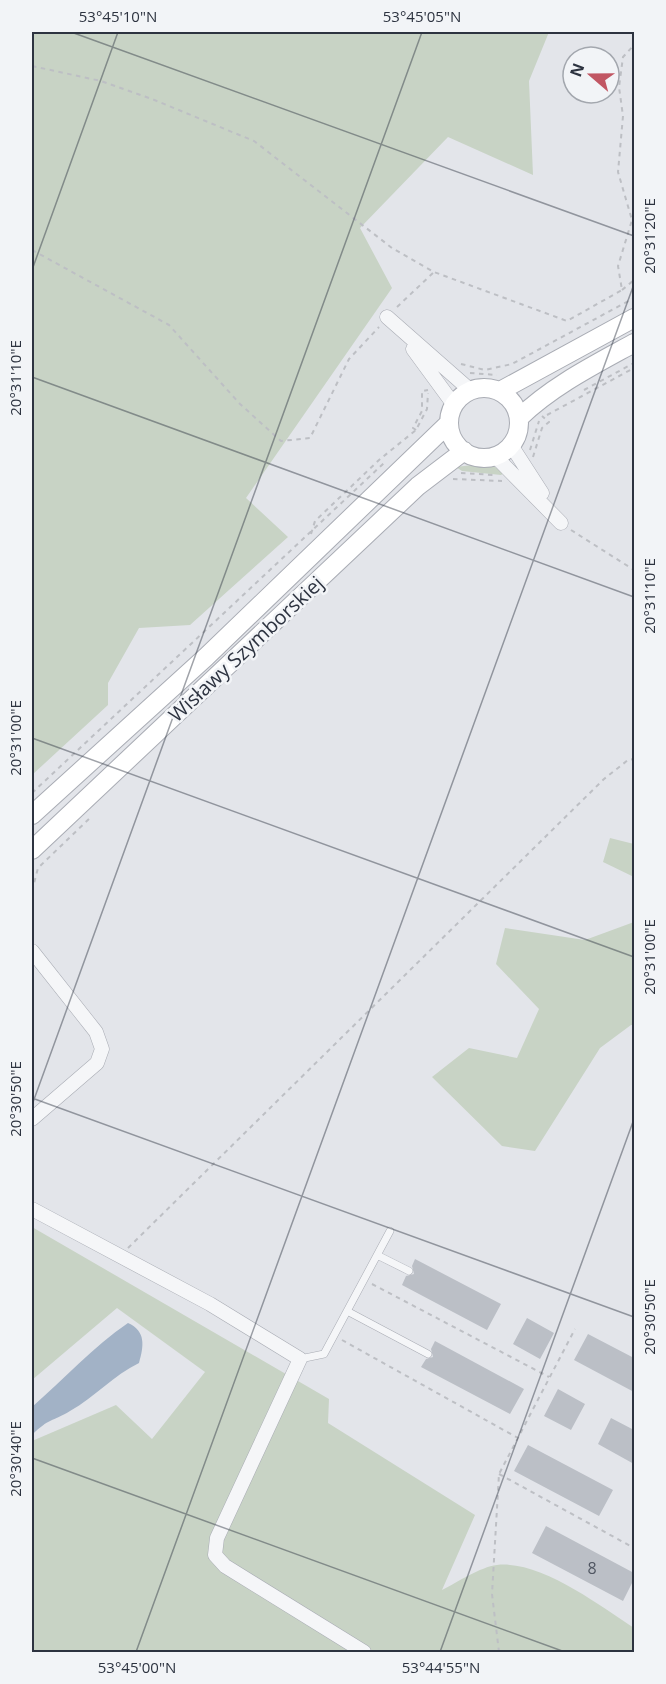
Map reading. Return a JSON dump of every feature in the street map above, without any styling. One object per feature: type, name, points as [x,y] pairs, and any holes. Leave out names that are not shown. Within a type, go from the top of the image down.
[{"type":"main road","points":[[500,392],[634,318]]},
{"type":"main road","points":[[519,418],[533,404],[566,381],[634,343]]},
{"type":"main road","points":[[490,388],[500,392],[515,406],[519,418],[516,437],[511,445],[495,456],[473,456],[464,451],[453,439],[451,414],[470,390],[490,388]]},
{"type":"main road","name":"Wisławy Szymborskiej","points":[[32,814],[207,657],[451,414]]},
{"type":"main road","name":"Wisławy Szymborskiej","points":[[32,850],[418,486],[464,451]]},
{"type":"street","points":[[387,317],[470,390]]},
{"type":"street","points":[[387,317],[451,414]]},
{"type":"street","points":[[511,445],[561,523]]},
{"type":"street","points":[[495,456],[561,523]]},
{"type":"street","points":[[32,1119],[97,1063],[102,1049],[96,1032],[33,951]]},
{"type":"street","points":[[32,1209],[210,1304],[300,1359],[217,1538],[215,1554],[225,1566],[364,1653]]},
{"type":"lane","points":[[300,1359],[324,1354],[390,1231]]},
{"type":"lane","points":[[377,1255],[409,1272]]},
{"type":"lane","points":[[347,1311],[428,1354]]},
{"type":"path","points":[[622,290],[618,266],[632,220],[618,172],[623,116],[619,87],[623,57],[634,45]]},
{"type":"path","points":[[32,66],[101,81],[153,99],[254,141],[392,249],[434,272],[567,321],[622,290],[634,280]]},
{"type":"path","points":[[32,250],[169,325],[240,404],[281,441],[310,438],[349,359],[387,317],[434,272]]},
{"type":"path","points":[[459,363],[485,370],[512,364],[634,298]]},
{"type":"path","points":[[561,402],[634,363]]},
{"type":"path","points":[[629,367],[634,368]]},
{"type":"path","points":[[542,415],[548,415],[634,368]]},
{"type":"path","points":[[413,441],[416,430],[428,409],[428,390],[422,391],[422,411],[413,428],[416,430]]},
{"type":"path","points":[[528,458],[542,415],[550,407]]},
{"type":"path","points":[[530,462],[542,428],[549,422],[542,415]]},
{"type":"path","points":[[307,543],[315,521],[416,430]]},
{"type":"path","points":[[32,793],[373,471],[391,458]]},
{"type":"path","points":[[454,474],[477,472],[500,476]]},
{"type":"path","points":[[458,478],[503,481],[509,478]]},
{"type":"path","points":[[561,523],[634,570]]},
{"type":"path","points":[[32,798],[255,591]]},
{"type":"path","points":[[119,1257],[596,788],[628,760],[634,759]]},
{"type":"path","points":[[364,1280],[549,1377]]},
{"type":"path","points":[[499,1653],[492,1594],[499,1474],[575,1329]]},
{"type":"path","points":[[334,1335],[518,1438]]},
{"type":"path","points":[[499,1474],[634,1548]]},
{"type":"green space","points":[[32,32],[549,32],[529,81],[533,175],[448,137],[360,228],[392,288],[246,498],[288,537],[190,625],[139,628],[108,683],[108,705],[32,775]]},
{"type":"green space","points":[[489,463],[504,473],[501,475],[462,471],[456,467]]},
{"type":"green space","points":[[610,838],[634,844],[634,877],[603,862]]},
{"type":"green space","points":[[634,922],[634,1025],[600,1048],[535,1151],[502,1146],[432,1077],[469,1048],[517,1058],[539,1009],[496,964],[505,928],[585,940]]},
{"type":"green space","points":[[32,1227],[329,1399],[328,1423],[475,1515],[442,1590],[490,1566],[514,1565],[532,1570],[568,1586],[634,1628],[634,1652],[32,1652],[32,1441],[116,1405],[152,1439],[205,1372],[117,1308],[32,1380]]},
{"type":"water","points":[[128,1323],[134,1326],[141,1335],[142,1351],[139,1363],[32,1435],[32,1407]]},
{"type":"building","points":[[415,1259],[501,1304],[487,1330],[402,1285],[406,1276],[414,1274],[412,1266]]},
{"type":"building","points":[[527,1318],[554,1333],[540,1359],[513,1344]]},
{"type":"building","points":[[588,1334],[634,1358],[634,1392],[574,1360]]},
{"type":"building","points":[[435,1341],[524,1389],[510,1414],[421,1367],[426,1359],[433,1357],[431,1349]]},
{"type":"building","points":[[558,1389],[585,1404],[571,1430],[544,1416]]},
{"type":"building","points":[[611,1418],[634,1430],[634,1464],[598,1444]]},
{"type":"building","points":[[528,1445],[613,1490],[599,1516],[514,1471]]},
{"type":"building","points":[[546,1526],[634,1573],[634,1579],[623,1601],[532,1553]]}]
